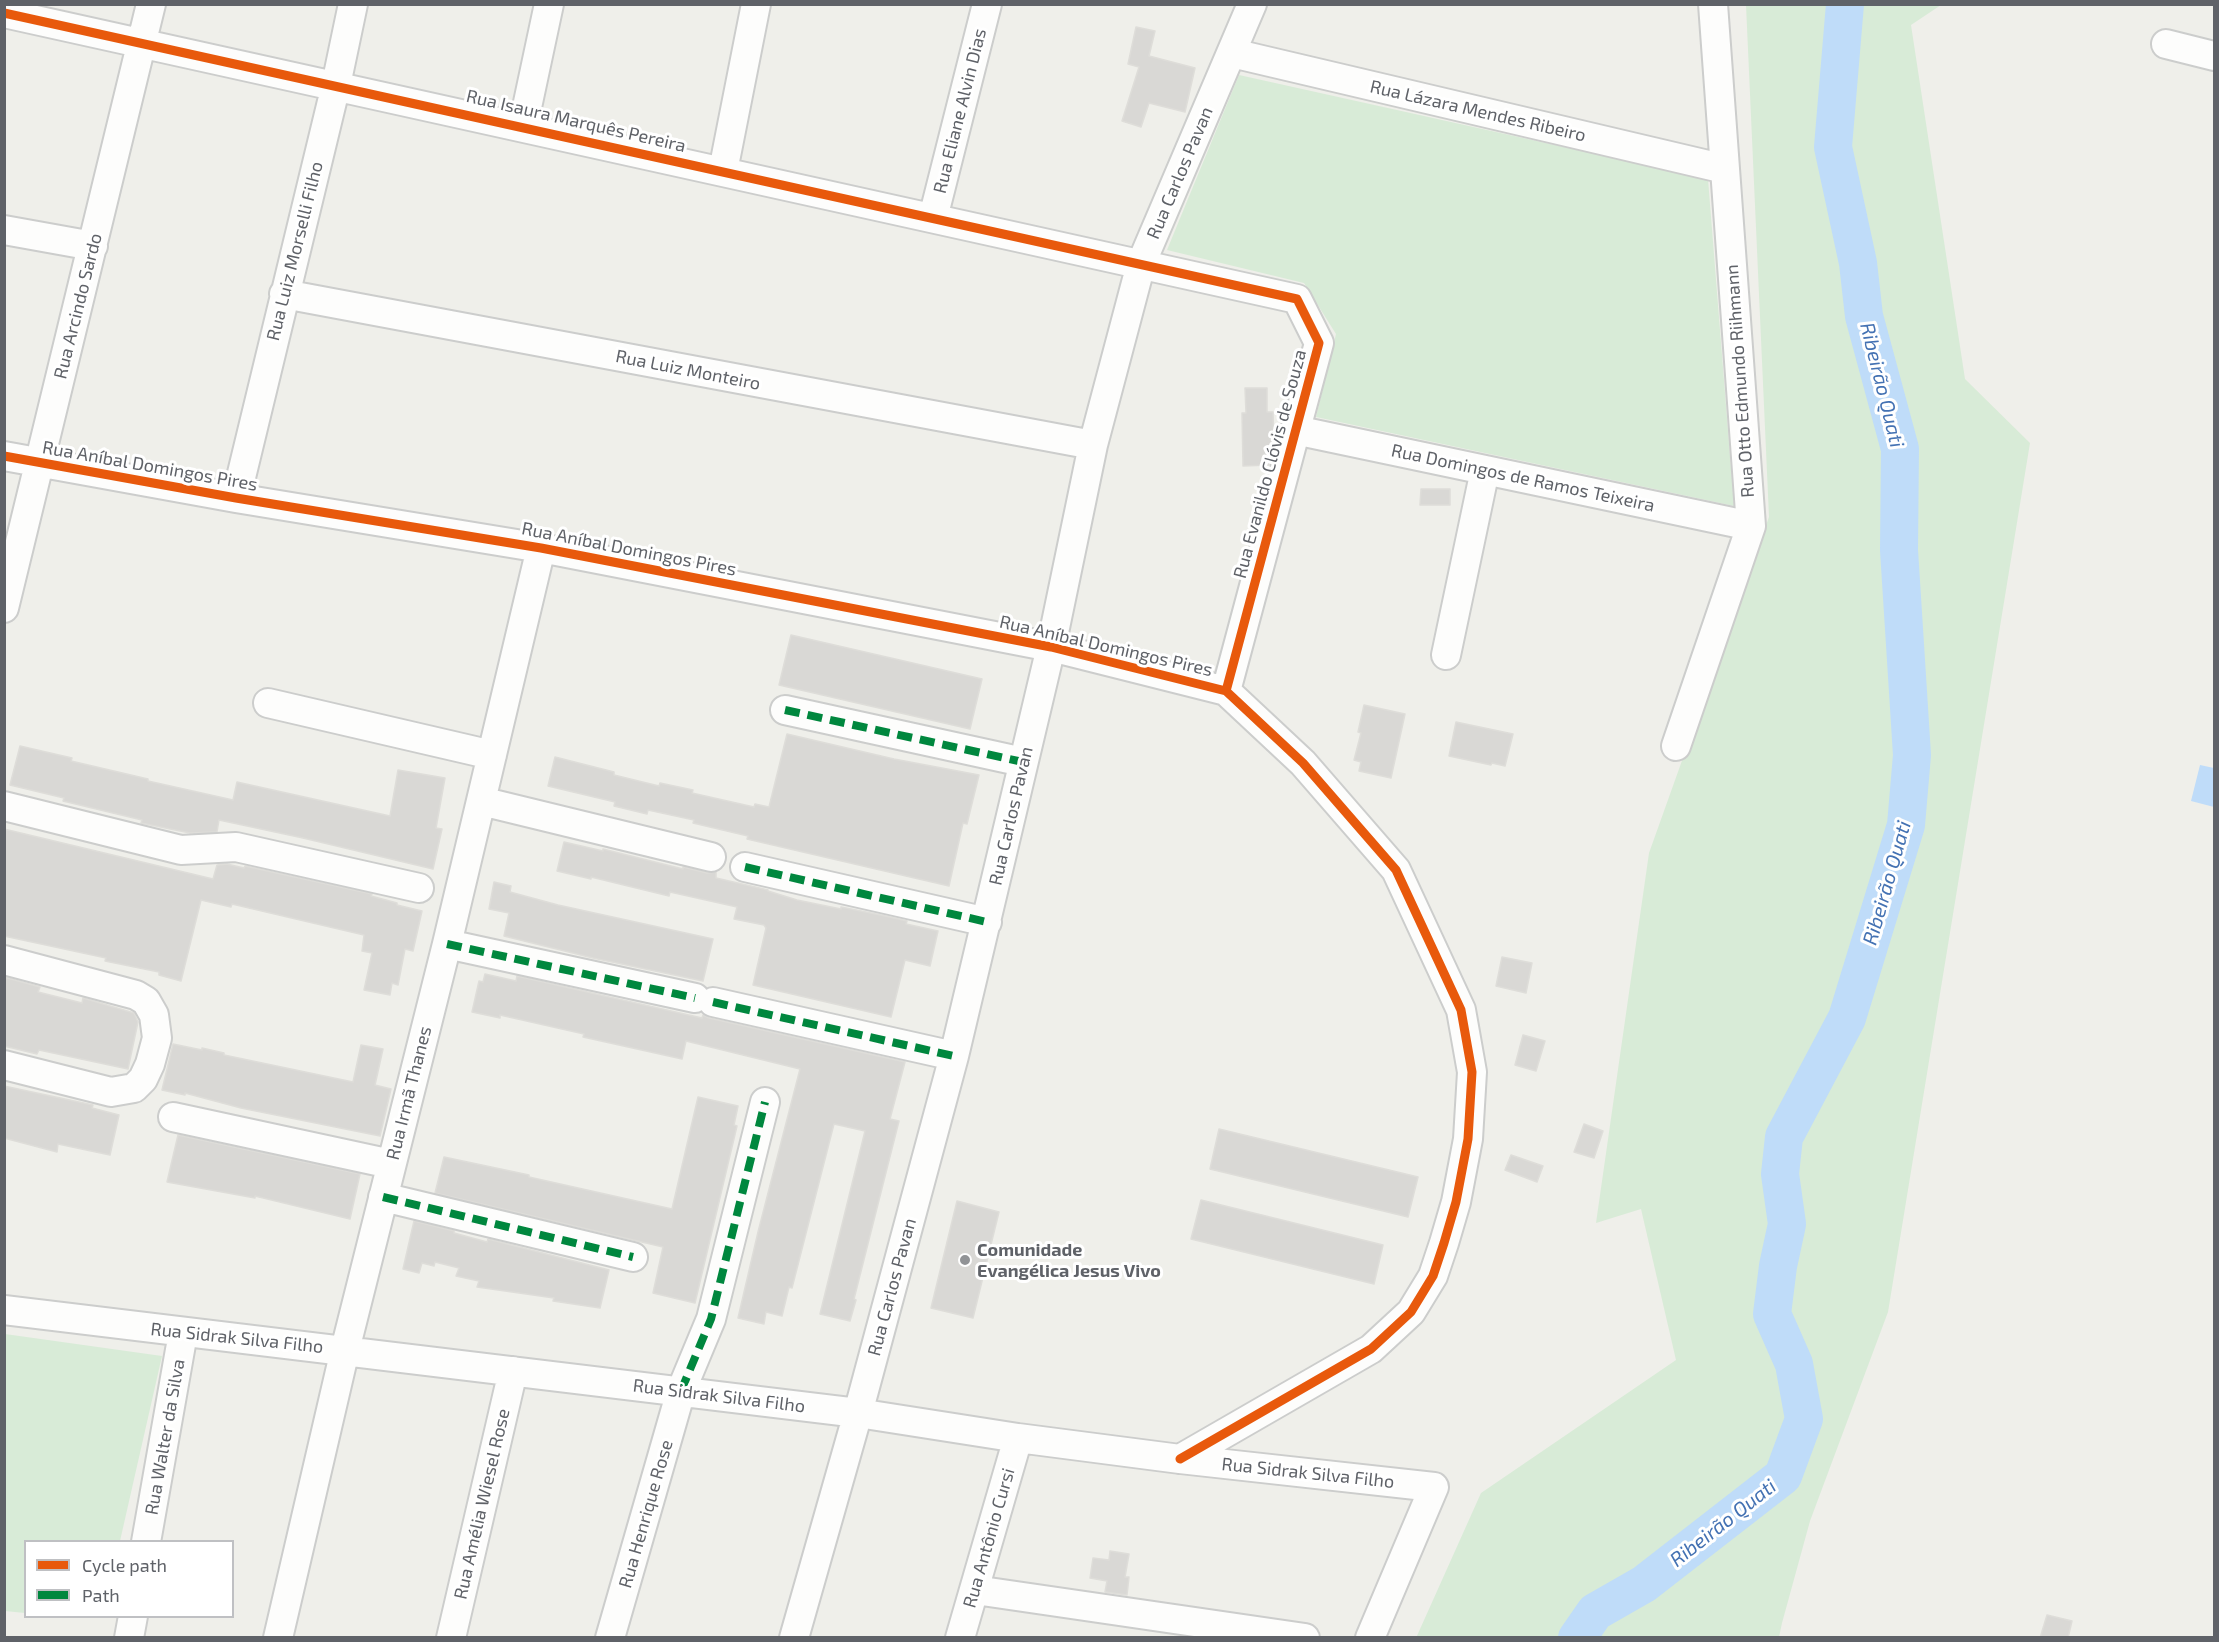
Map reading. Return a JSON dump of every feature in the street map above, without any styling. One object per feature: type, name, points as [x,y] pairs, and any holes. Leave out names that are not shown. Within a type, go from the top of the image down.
[{"type":"street","name":"Rua Arcindo Sardo","points":[[4,608],[151,4]]},
{"type":"street","name":"Rua Luiz Morselli Filho","points":[[236,498],[336,85],[353,4]]},
{"type":"street","points":[[523,126],[549,4]]},
{"type":"street","points":[[723,171],[756,4]]},
{"type":"street","name":"Rua Eliane Alvin Dias","points":[[933,218],[987,4]]},
{"type":"street","name":"Rua Carlos Pavan","points":[[794,1638],[858,1413],[954,1056],[1052,647],[1093,446],[1140,264],[1252,4]]},
{"type":"street","name":"Rua Otto Edmundo Riihmann","points":[[1676,746],[1751,526],[1713,4]]},
{"type":"street","name":"Rua Isaura Marquês Pereira","points":[[4,13],[1140,264]]},
{"type":"street","points":[[2166,44],[2214,56]]},
{"type":"street","name":"Rua Lázara Mendes Ribeiro","points":[[1232,53],[1725,169]]},
{"type":"street","points":[[4,230],[93,246]]},
{"type":"street","name":"Rua Evanildo Clóvis de Souza","points":[[1140,264],[1297,298],[1319,343],[1226,691]]},
{"type":"street","name":"Rua Luiz Monteiro","points":[[284,294],[1093,446]]},
{"type":"street","name":"Rua Domingos de Ramos Teixeira","points":[[1296,430],[1751,526]]},
{"type":"street","name":"Rua Aníbal Domingos Pires","points":[[4,456],[236,498],[542,548],[1052,647],[1226,691],[1303,763],[1396,870],[1461,1010],[1472,1072],[1468,1139],[1456,1202],[1444,1243],[1433,1276],[1411,1312],[1371,1349],[1180,1459]]},
{"type":"street","points":[[1446,655],[1485,470]]},
{"type":"street","name":"Rua Irmã Thanes","points":[[278,1638],[345,1350],[447,944],[542,548]]},
{"type":"street","points":[[268,703],[492,755]]},
{"type":"street","points":[[784,710],[1023,762]]},
{"type":"street","points":[[481,801],[711,857]]},
{"type":"street","points":[[4,806],[181,850],[236,847],[419,888]]},
{"type":"street","points":[[745,867],[987,922]]},
{"type":"street","points":[[447,944],[954,1056]]},
{"type":"street","points":[[4,960],[136,995],[146,1001],[157,1026],[157,1038],[150,1064],[143,1079],[134,1088],[111,1092],[4,1065]]},
{"type":"street","name":"Rua Henrique Rose","points":[[610,1638],[681,1391],[711,1319],[765,1102]]},
{"type":"street","points":[[173,1117],[391,1164]]},
{"type":"street","points":[[383,1197],[633,1257]]},
{"type":"street","name":"Rua Sidrak Silva Filho","points":[[4,1311],[858,1413],[1018,1438],[1180,1459],[1434,1486],[1370,1638]]},
{"type":"street","name":"Rua Walter da Silva","points":[[146,1540],[183,1333]]},
{"type":"street","name":"Rua Amélia Wiesel Rose","points":[[451,1638],[513,1371]]},
{"type":"street","name":"Rua Antônio Cursi","points":[[960,1638],[1018,1438]]},
{"type":"street","points":[[975,1590],[1305,1638]]},
{"type":"street","points":[[129,1638],[133,1618]]},
{"type":"green space","points":[[1746,5],[1941,5],[1911,25],[1965,379],[2030,443],[1888,1312],[1810,1521],[1779,1637],[1416,1638],[1481,1493],[1676,1360],[1641,1209],[1596,1223],[1649,853],[1769,517]]},
{"type":"green space","points":[[1239,75],[1708,179],[1734,506],[1316,417],[1336,334],[1304,283],[1167,250]]},
{"type":"green space","points":[[5,1334],[162,1356],[120,1540],[24,1540],[24,1613],[5,1611]]},
{"type":"water","points":[[2200,765],[2214,768],[2214,807],[2191,801]]},
{"type":"building","points":[[1136,27],[1155,31],[1149,56],[1195,68],[1185,112],[1149,103],[1141,127],[1122,121],[1139,67],[1128,64]]},
{"type":"building","points":[[1245,388],[1267,388],[1267,412],[1273,412],[1274,449],[1269,465],[1243,466],[1242,413],[1246,413]]},
{"type":"building","points":[[1421,489],[1450,489],[1450,505],[1420,505]]},
{"type":"building","points":[[791,635],[982,679],[970,729],[779,685]]},
{"type":"building","points":[[1364,705],[1405,714],[1391,778],[1359,771],[1361,762],[1354,760],[1361,733],[1358,732]]},
{"type":"building","points":[[1456,722],[1513,734],[1505,766],[1449,756]]},
{"type":"building","points":[[787,734],[894,759],[979,775],[967,824],[963,823],[949,886],[747,839],[748,836],[693,823],[694,820],[648,810],[647,814],[614,806],[615,802],[548,786],[555,757],[659,786],[660,783],[754,807],[755,804],[769,807]]},
{"type":"building","points":[[20,746],[72,758],[71,761],[148,779],[148,781],[233,800],[237,782],[390,816],[398,770],[445,778],[436,828],[442,829],[433,869],[219,820],[217,832],[190,833],[141,823],[142,820],[63,801],[64,798],[10,785]]},
{"type":"building","points":[[4,829],[213,879],[217,865],[227,864],[372,894],[371,896],[397,903],[397,905],[422,911],[413,951],[405,949],[398,985],[392,983],[390,995],[364,990],[372,953],[362,951],[364,935],[232,904],[231,907],[201,900],[181,981],[159,975],[159,972],[105,961],[106,958],[4,936]]},
{"type":"building","points":[[564,842],[603,851],[603,849],[683,869],[683,867],[707,873],[716,872],[716,878],[768,890],[797,900],[881,915],[907,921],[906,924],[938,931],[930,966],[905,960],[891,1017],[753,985],[766,928],[764,925],[734,919],[737,907],[670,892],[669,896],[557,871]]},
{"type":"building","points":[[494,882],[511,886],[510,892],[558,905],[713,939],[703,981],[593,958],[504,936],[509,913],[489,909]]},
{"type":"building","points":[[1502,957],[1532,963],[1526,993],[1496,986]]},
{"type":"building","points":[[485,974],[516,981],[517,976],[702,1018],[703,1015],[905,1062],[890,1119],[899,1121],[850,1321],[820,1314],[865,1131],[834,1124],[792,1288],[789,1287],[782,1316],[766,1312],[764,1324],[738,1318],[800,1069],[686,1041],[682,1059],[583,1037],[584,1034],[500,1015],[500,1018],[472,1012],[479,981],[483,982]]},
{"type":"building","points":[[4,977],[40,987],[38,992],[82,1003],[83,998],[134,1013],[138,1022],[128,1069],[39,1050],[37,1054],[4,1046]]},
{"type":"building","points":[[1523,1035],[1545,1041],[1536,1071],[1515,1065]]},
{"type":"building","points":[[173,1044],[202,1050],[202,1048],[224,1053],[224,1055],[353,1082],[361,1045],[383,1049],[375,1085],[391,1089],[380,1136],[241,1108],[185,1093],[185,1095],[162,1090]]},
{"type":"building","points":[[4,1086],[93,1105],[92,1108],[119,1115],[110,1155],[58,1144],[57,1152],[4,1138]]},
{"type":"building","points":[[698,1097],[738,1106],[734,1125],[737,1126],[695,1303],[653,1293],[663,1247],[435,1193],[444,1157],[672,1209]]},
{"type":"building","points":[[1584,1124],[1603,1131],[1594,1158],[1574,1152]]},
{"type":"building","points":[[1219,1129],[1418,1177],[1408,1217],[1210,1169]]},
{"type":"building","points":[[178,1135],[360,1174],[350,1219],[255,1196],[255,1198],[167,1182]]},
{"type":"building","points":[[1511,1155],[1543,1166],[1537,1182],[1505,1170]]},
{"type":"building","points":[[1201,1200],[1383,1245],[1374,1284],[1191,1239]]},
{"type":"building","name":"Comunidade Evangélica Jesus Vivo","points":[[957,1201],[999,1212],[973,1318],[931,1308]]},
{"type":"building","points":[[414,1221],[487,1242],[488,1239],[609,1270],[600,1308],[553,1301],[554,1298],[477,1287],[479,1281],[456,1276],[459,1268],[435,1262],[434,1266],[422,1263],[419,1273],[403,1269]]},
{"type":"building","points":[[1110,1551],[1129,1554],[1125,1577],[1129,1577],[1127,1595],[1105,1592],[1107,1581],[1090,1578],[1093,1558],[1109,1560]]},
{"type":"building","points":[[2047,1615],[2072,1621],[2068,1638],[2040,1638]]},
{"type":"waterway","name":"Ribeirão Quati","points":[[1577,1638],[1595,1612],[1644,1584],[1783,1476],[1804,1419],[1794,1364],[1772,1314],[1778,1266],[1787,1224],[1780,1174],[1784,1137],[1847,1018],[1906,825],[1912,755],[1899,550],[1900,449],[1864,316],[1858,263],[1833,147],[1845,4]]},
{"type":"marked path","points":[[785,710],[1023,762]]},
{"type":"marked path","points":[[745,867],[987,922]]},
{"type":"marked path","points":[[447,944],[695,998]]},
{"type":"marked path","points":[[713,1002],[954,1056]]},
{"type":"marked path","points":[[681,1391],[711,1319],[765,1102]]},
{"type":"marked path","points":[[383,1197],[633,1257]]},
{"type":"cycle path","points":[[4,13],[1297,299],[1319,343],[1226,691]]},
{"type":"cycle path","points":[[4,456],[236,498],[541,548],[1051,647],[1226,691],[1303,763],[1396,870],[1461,1010],[1472,1072],[1468,1139],[1456,1202],[1444,1243],[1433,1276],[1411,1312],[1371,1349],[1180,1459]]},
{"type":"place","name":"Comunidade Evangélica Jesus Vivo","points":[[965,1260]]}]
